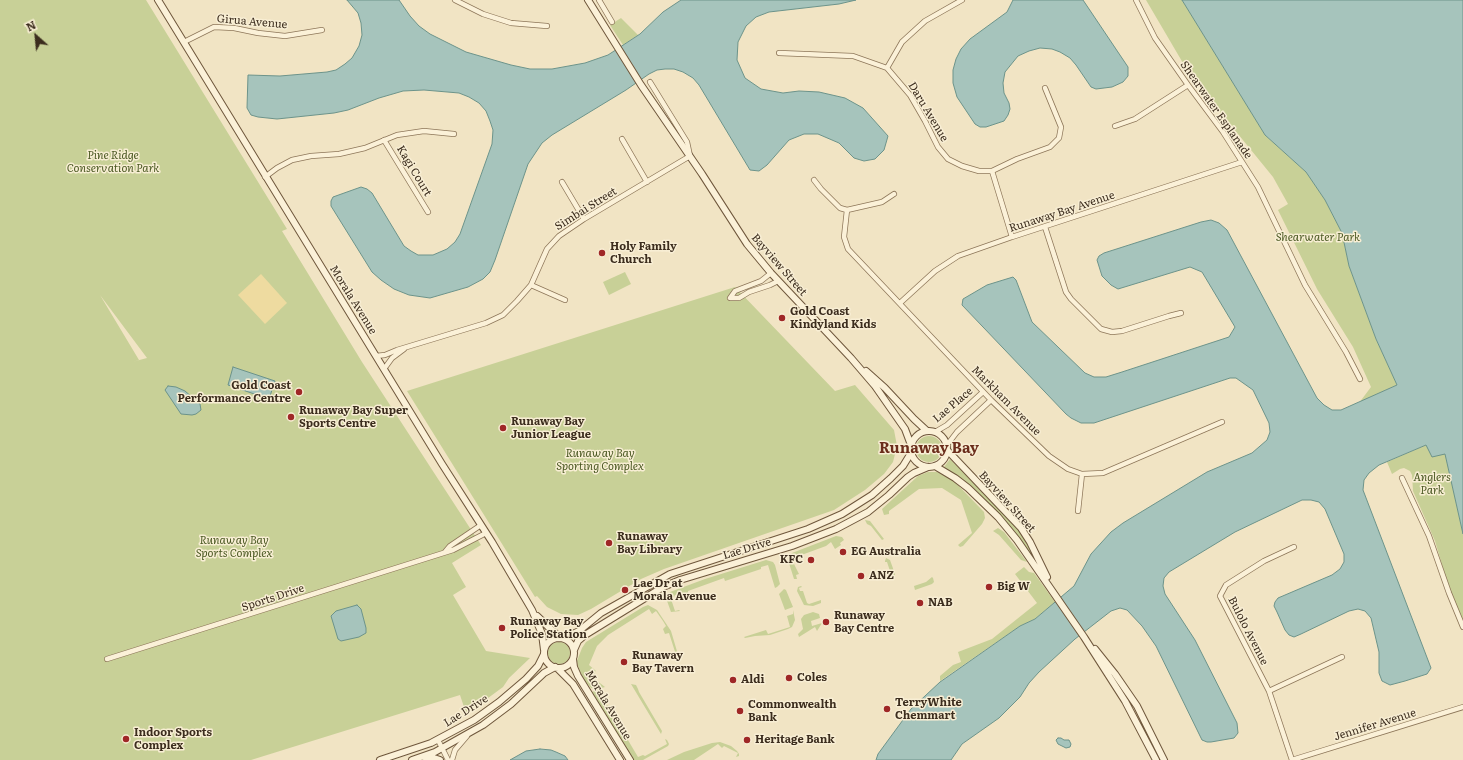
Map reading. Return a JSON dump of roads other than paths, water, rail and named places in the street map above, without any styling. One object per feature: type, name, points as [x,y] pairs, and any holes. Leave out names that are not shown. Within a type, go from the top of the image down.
[{"type":"main road","name":"Morala Avenue","points":[[158,0],[532,610],[542,634],[544,652]]},
{"type":"main road","name":"Bayview Street","points":[[588,0],[641,85],[690,156],[747,244],[778,281],[851,358],[887,402],[905,429],[911,445]]},
{"type":"main road","name":"Bayview Street","points":[[851,358],[886,388],[927,431]]},
{"type":"main road","points":[[927,431],[935,432],[943,437],[947,448],[944,460],[935,466],[928,467],[917,463],[911,452],[913,440],[919,434],[927,431]]},
{"type":"main road","name":"Bayview Street","points":[[947,448],[1020,528],[1030,542],[1055,594]]},
{"type":"main road","name":"Lae Drive","points":[[562,638],[579,631],[601,613],[680,570],[766,544],[816,526],[842,514],[869,497],[896,474],[906,462],[911,452]]},
{"type":"main road","name":"Bayview Street","points":[[935,466],[956,478],[998,517],[1017,540],[1084,637],[1135,719],[1156,760]]},
{"type":"main road","name":"Lae Drive","points":[[574,650],[578,641],[585,635],[664,587],[680,580],[792,546],[844,526],[868,512],[908,477],[928,467]]},
{"type":"main road","points":[[868,512],[869,497]]},
{"type":"main road","name":"Morala Avenue","points":[[532,610],[543,623],[562,638]]},
{"type":"main road","name":"Bayview Street","points":[[1084,637],[1122,683],[1137,706],[1164,760]]},
{"type":"main road","points":[[556,638],[562,638],[571,643],[574,650],[573,659],[568,665],[556,668],[547,662],[544,652],[548,642],[556,638]]},
{"type":"main road","name":"Lae Drive","points":[[380,760],[438,740],[465,725],[498,702],[532,672],[538,666],[544,652]]},
{"type":"main road","name":"Morala Avenue","points":[[573,659],[574,667],[578,676],[630,760]]},
{"type":"main road","name":"Morala Avenue","points":[[556,668],[573,684],[620,760]]},
{"type":"main road","name":"Lae Drive","points":[[412,760],[442,748],[470,734],[503,710],[544,673],[556,668]]},
{"type":"main road","points":[[420,757],[440,760]]},
{"type":"street","points":[[455,0],[483,14],[511,23],[547,26]]},
{"type":"street","points":[[599,0],[612,22]]},
{"type":"street","points":[[778,53],[853,56],[888,68],[902,42],[925,21],[962,0]]},
{"type":"street","name":"Shearwater Esplanade","points":[[1136,0],[1155,38],[1223,132],[1258,187],[1305,285],[1346,352],[1360,379]]},
{"type":"street","name":"Girua Avenue","points":[[184,42],[214,27],[234,28],[258,33],[285,36],[322,30]]},
{"type":"street","name":"Daru Avenue","points":[[888,68],[910,95],[938,147],[948,159],[962,166],[979,171],[992,171]]},
{"type":"street","name":"Bayview Street","points":[[650,82],[687,142],[690,156]]},
{"type":"street","points":[[1115,126],[1135,119],[1188,85]]},
{"type":"street","points":[[1012,237],[992,171],[1017,159],[1050,147],[1059,138],[1061,127],[1045,88]]},
{"type":"street","points":[[266,177],[277,168],[292,160],[311,156],[339,154],[365,148],[397,135],[424,131],[454,134]]},
{"type":"street","points":[[622,139],[647,182]]},
{"type":"street","name":"Kagi Court","points":[[384,140],[428,212]]},
{"type":"street","name":"Simbai Street","points":[[376,356],[385,355],[486,323],[503,315],[531,285],[547,249],[559,236],[584,219],[690,156]]},
{"type":"street","name":"Runaway Bay Avenue","points":[[900,303],[925,279],[945,264],[971,251],[1012,237],[1045,228],[1242,162]]},
{"type":"street","points":[[814,180],[820,189],[840,208],[847,210],[882,202],[894,194]]},
{"type":"street","points":[[562,182],[584,219]]},
{"type":"street","name":"Markham Avenue","points":[[847,210],[844,237],[848,248],[983,392],[1049,456],[1068,470],[1082,474],[1104,473],[1222,422]]},
{"type":"street","points":[[1045,228],[1066,292],[1101,329],[1112,332],[1122,331],[1181,313]]},
{"type":"street","points":[[771,273],[761,281],[735,291],[730,298],[737,299],[749,292],[778,281]]},
{"type":"street","points":[[531,285],[565,300]]},
{"type":"street","name":"Simbai Street","points":[[384,369],[392,358],[407,347]]},
{"type":"street","name":"Lae Place","points":[[935,432],[947,426],[983,392]]},
{"type":"street","name":"Lae Place","points":[[947,448],[954,435],[991,400]]},
{"type":"street","points":[[1078,511],[1082,474]]},
{"type":"street","points":[[1402,478],[1429,536],[1449,593],[1463,627]]},
{"type":"street","name":"Sports Drive","points":[[445,552],[450,546],[481,525]]},
{"type":"street","name":"Sports Drive","points":[[107,659],[457,549],[486,533]]},
{"type":"street","name":"Bulolo Avenue","points":[[1292,760],[1269,691],[1220,596],[1226,584],[1264,561],[1294,547]]},
{"type":"street","points":[[1269,691],[1342,657]]},
{"type":"street","points":[[1116,688],[1122,683]]},
{"type":"street","name":"Jennifer Avenue","points":[[1292,760],[1463,707]]},
{"type":"street","points":[[452,760],[457,746],[470,734]]},
{"type":"street","points":[[438,740],[448,760]]},
{"type":"water","points":[[347,0],[399,0],[419,26],[430,34],[466,52],[530,69],[552,69],[585,63],[608,55],[640,34],[663,12],[681,0],[856,0],[839,4],[769,12],[756,17],[746,26],[738,42],[737,60],[745,78],[761,89],[783,93],[799,91],[819,92],[845,98],[863,108],[888,136],[884,150],[875,159],[864,161],[854,158],[839,143],[818,134],[804,134],[789,140],[767,165],[759,171],[750,170],[699,85],[693,78],[674,69],[657,70],[552,135],[542,143],[528,164],[495,260],[490,272],[483,279],[468,287],[430,298],[409,295],[394,289],[372,272],[331,206],[331,201],[333,197],[361,187],[367,189],[372,193],[404,246],[418,255],[433,255],[447,249],[455,242],[460,234],[492,144],[493,130],[486,111],[479,103],[459,93],[424,90],[403,91],[379,98],[348,110],[334,113],[277,119],[251,115],[247,108],[248,75],[280,76],[327,72],[336,70],[352,58],[359,46],[362,35],[361,23],[358,13]]},
{"type":"water","points":[[1013,0],[1083,0],[1128,67],[1128,76],[1123,82],[1112,87],[1096,89],[1091,87],[1070,58],[1060,52],[1052,49],[1040,48],[1029,51],[1018,56],[1005,72],[1003,83],[1004,93],[1010,109],[1004,121],[986,127],[980,127],[975,124],[957,97],[953,83],[953,70],[956,59],[961,49],[970,39],[1007,12]]},
{"type":"water","points":[[1182,0],[1463,0],[1463,534],[1445,454],[1432,457],[1426,445],[1379,465],[1369,473],[1364,480],[1363,490],[1431,668],[1427,674],[1390,685],[1382,681],[1379,673],[1379,652],[1371,618],[1365,611],[1358,609],[1349,611],[1294,637],[1289,635],[1285,630],[1274,606],[1278,598],[1332,575],[1340,569],[1344,562],[1344,554],[1325,509],[1319,502],[1302,500],[1235,532],[1169,572],[1164,578],[1163,586],[1165,594],[1195,640],[1237,723],[1238,733],[1234,738],[1211,742],[1202,740],[1156,646],[1142,626],[1127,610],[1120,608],[1111,611],[1075,639],[1039,672],[1029,683],[1020,697],[999,718],[962,744],[951,760],[876,760],[878,754],[911,709],[940,682],[1020,626],[1035,619],[1074,586],[1091,554],[1111,532],[1123,523],[1207,472],[1252,453],[1267,440],[1270,432],[1269,423],[1253,390],[1236,378],[1230,378],[1094,423],[1081,423],[1066,414],[962,305],[963,299],[987,285],[1013,277],[1016,280],[1032,322],[1085,373],[1094,377],[1106,377],[1122,372],[1229,337],[1235,327],[1202,272],[1190,267],[1118,289],[1111,285],[1102,276],[1097,260],[1099,256],[1104,253],[1211,220],[1219,223],[1227,230],[1317,398],[1324,405],[1332,410],[1341,410],[1397,385],[1376,339],[1349,266],[1342,233],[1325,200],[1306,172],[1265,135]]},
{"type":"water","points":[[233,367],[275,381],[269,399],[228,385]]},
{"type":"water","points":[[168,386],[176,387],[185,391],[200,404],[201,410],[192,415],[181,414],[165,390]]},
{"type":"water","points":[[357,605],[361,609],[366,633],[359,637],[341,641],[338,639],[331,616],[336,611]]},
{"type":"water","points":[[1058,738],[1069,740],[1071,744],[1070,747],[1066,748],[1058,744],[1056,740]]},
{"type":"water","points":[[540,749],[551,750],[565,756],[568,760],[510,760],[526,751]]},
{"type":"place","name":"Holy Family Church","points":[[602,253]]},
{"type":"place","name":"Gold Coast Kindyland Kids","points":[[782,318]]},
{"type":"place","name":"Gold Coast Performance Centre","points":[[299,392]]},
{"type":"place","name":"Runaway Bay Super Sports Centre","points":[[291,417]]},
{"type":"place","name":"Runaway Bay Junior League","points":[[503,428]]},
{"type":"place","name":"Runaway Bay Library","points":[[609,543]]},
{"type":"place","name":"EG Australia","points":[[843,552]]},
{"type":"place","name":"KFC","points":[[811,560]]},
{"type":"place","name":"ANZ","points":[[861,576]]},
{"type":"place","name":"Big W","points":[[989,587]]},
{"type":"place","name":"Lae Dr at Morala Avenue","points":[[625,590]]},
{"type":"place","name":"NAB","points":[[920,603]]},
{"type":"place","name":"Runaway Bay Centre","points":[[826,622]]},
{"type":"place","name":"Runaway Bay Police Station","points":[[502,628]]},
{"type":"place","name":"Runaway Bay Tavern","points":[[624,662]]},
{"type":"place","name":"Coles","points":[[789,678]]},
{"type":"place","name":"Aldi","points":[[733,680]]},
{"type":"place","name":"TerryWhite Chemmart","points":[[887,709]]},
{"type":"place","name":"Commonwealth Bank","points":[[740,711]]},
{"type":"place","name":"Indoor Sports Complex","points":[[126,739]]},
{"type":"place","name":"Heritage Bank","points":[[747,740]]},
{"type":"district","name":"Runaway Bay","points":[[929,449]]},
{"type":"park label","name":"Pine Ridge Conservation Park","points":[[113,162]]},
{"type":"park label","name":"Shearwater Park","points":[[1318,238]]},
{"type":"park label","name":"Runaway Bay Sporting Complex","points":[[600,460]]},
{"type":"park label","name":"Anglers Park","points":[[1432,484]]},
{"type":"park label","name":"Runaway Bay Sports Complex","points":[[234,547]]}]
